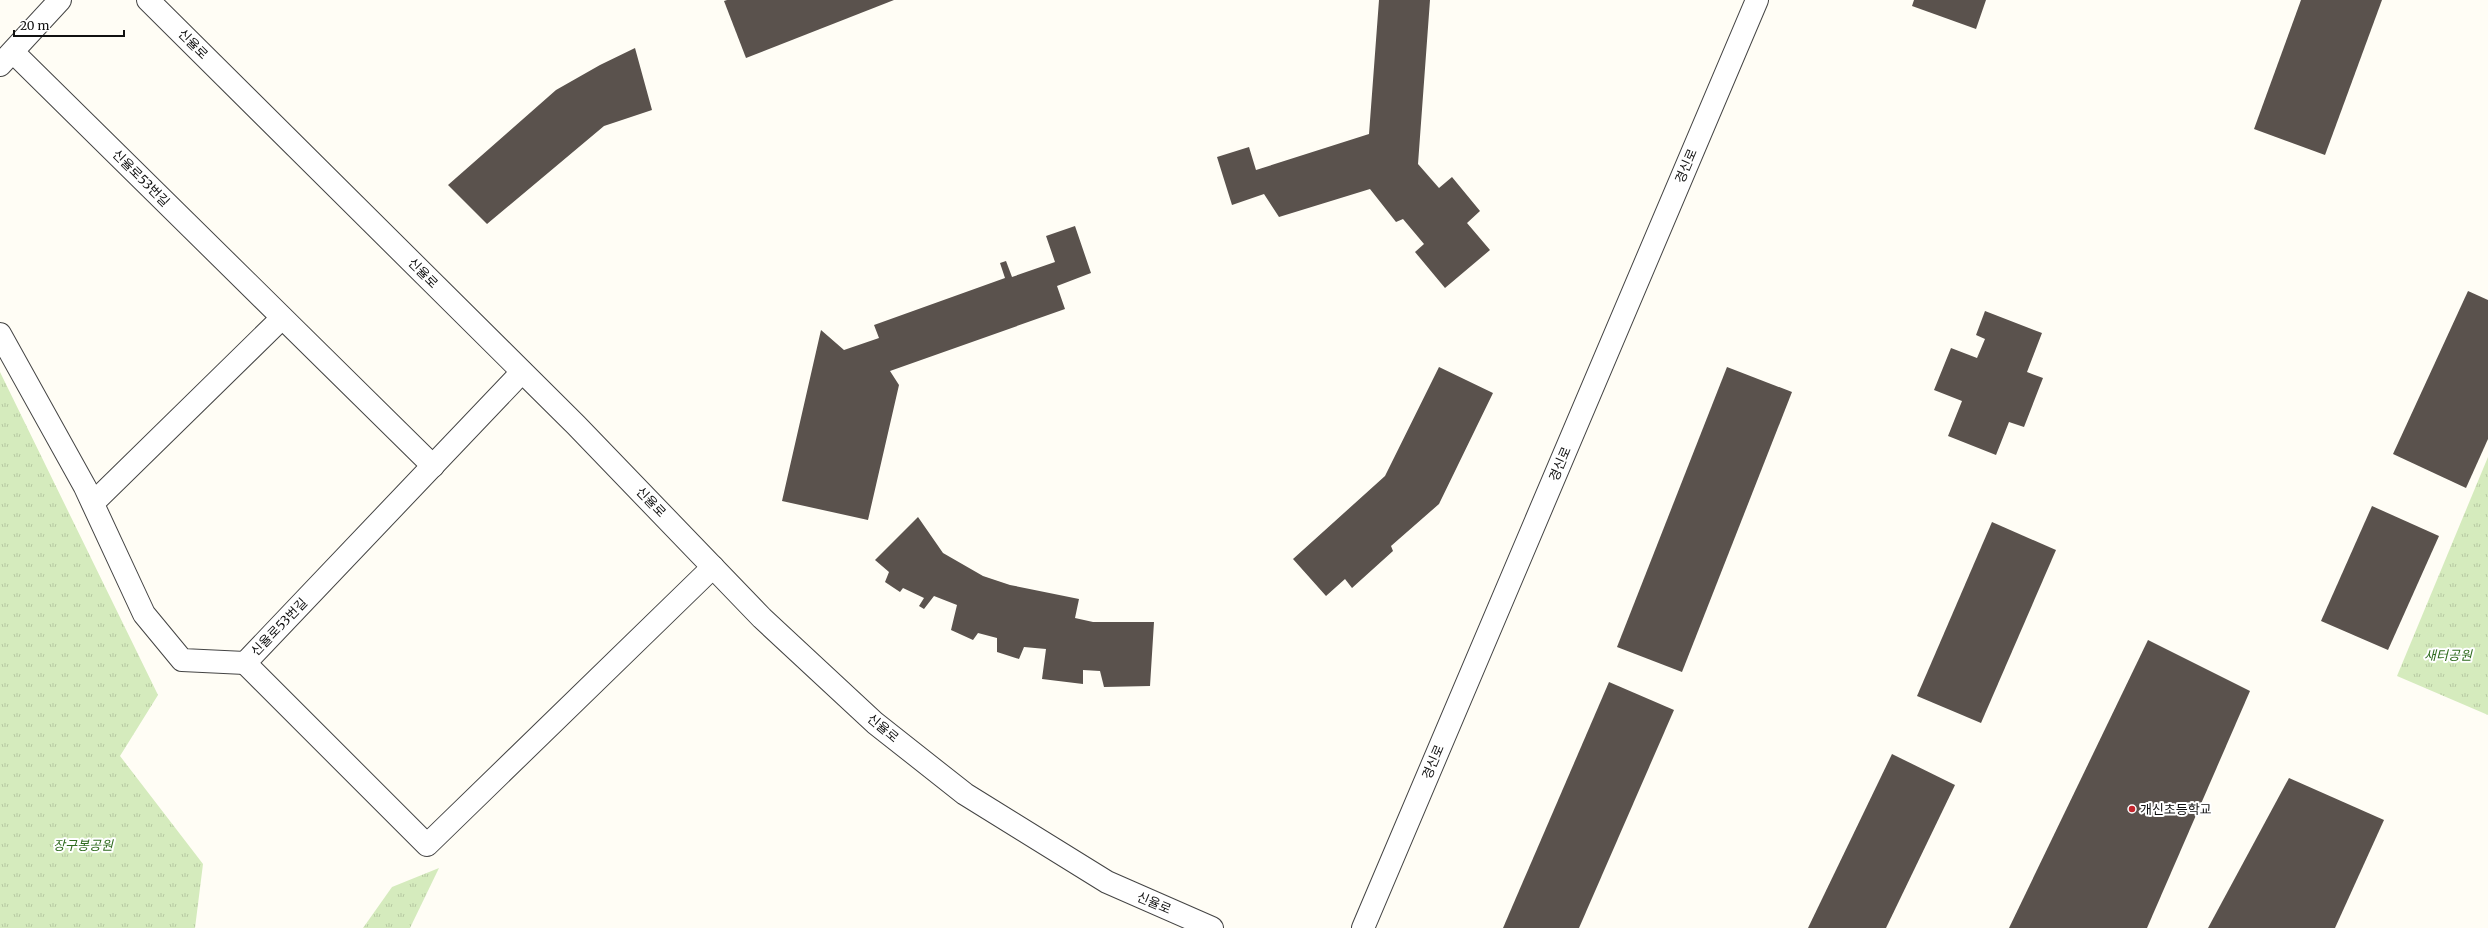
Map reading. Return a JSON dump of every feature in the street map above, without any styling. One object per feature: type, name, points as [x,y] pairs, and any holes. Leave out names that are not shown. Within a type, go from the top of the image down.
[{"type":"street","points":[[6,58],[60,0]]},
{"type":"street","name":"신율로","points":[[148,0],[522,372],[762,618],[875,723],[965,794],[1107,882],[1212,928]]},
{"type":"street","name":"경신로","points":[[1363,928],[1757,0]]},
{"type":"street","name":"신율로53번길","points":[[6,58],[282,318],[432,466]]},
{"type":"street","points":[[93,503],[282,318]]},
{"type":"street","name":"신율로53번길","points":[[0,334],[93,503],[144,614],[182,660],[245,663],[522,372]]},
{"type":"street","points":[[245,663],[427,845],[713,567]]},
{"type":"green space","name":"장구봉공원","points":[[0,372],[158,695],[120,756],[203,864],[195,928],[0,928]]},
{"type":"green space","name":"새터공원","points":[[2488,457],[2488,715],[2397,676]]},
{"type":"green space","points":[[439,868],[410,928],[363,928],[392,887]]},
{"type":"building","points":[[894,0],[746,58],[724,1]]},
{"type":"building","points":[[1379,0],[1430,0],[1418,164],[1439,188],[1452,177],[1480,211],[1467,223],[1490,250],[1445,288],[1415,252],[1424,244],[1403,219],[1396,222],[1370,189],[1279,217],[1264,194],[1232,205],[1217,157],[1249,147],[1256,170],[1369,134]]},
{"type":"building","points":[[1914,0],[1986,0],[1976,29],[1912,6]]},
{"type":"building","points":[[2301,0],[2382,0],[2325,155],[2254,129]]},
{"type":"building","points":[[635,48],[652,110],[604,126],[487,224],[448,185],[556,90],[600,65]]},
{"type":"building","points":[[1075,226],[1091,273],[1057,286],[1065,309],[890,371],[899,385],[868,520],[782,501],[821,330],[844,350],[879,338],[874,325],[1005,278],[1000,263],[1006,261],[1012,277],[1055,262],[1046,236]]},
{"type":"building","points":[[2468,291],[2488,300],[2488,439],[2466,488],[2393,454]]},
{"type":"building","points":[[1985,311],[2042,333],[2027,372],[2043,378],[2024,427],[2009,422],[1996,455],[1948,436],[1962,401],[1934,390],[1951,348],[1977,358],[1985,339],[1976,335]]},
{"type":"building","points":[[1439,367],[1493,393],[1439,504],[1391,546],[1393,551],[1352,588],[1345,579],[1326,596],[1293,559],[1385,476]]},
{"type":"building","points":[[1727,367],[1792,392],[1682,672],[1617,647]]},
{"type":"building","points":[[2372,506],[2439,536],[2388,650],[2321,621]]},
{"type":"building","points":[[918,517],[943,553],[983,576],[1010,585],[1079,599],[1075,618],[1093,622],[1154,622],[1150,686],[1104,687],[1100,671],[1083,670],[1083,684],[1042,679],[1046,649],[1024,647],[1019,659],[997,652],[997,638],[978,633],[973,640],[951,630],[957,605],[934,596],[924,609],[919,606],[924,598],[903,588],[900,592],[885,582],[889,572],[875,560]]},
{"type":"building","points":[[1992,522],[2056,550],[1981,723],[1917,696]]},
{"type":"building","name":"개신초등학교","points":[[2148,640],[2250,691],[2147,928],[2009,928]]},
{"type":"building","points":[[1609,682],[1674,710],[1579,928],[1503,928]]},
{"type":"building","points":[[1892,754],[1955,785],[1886,928],[1808,928]]},
{"type":"building","points":[[2289,778],[2384,820],[2335,928],[2208,928]]},
{"type":"place","name":"개신초등학교","points":[[2132,809]]}]
